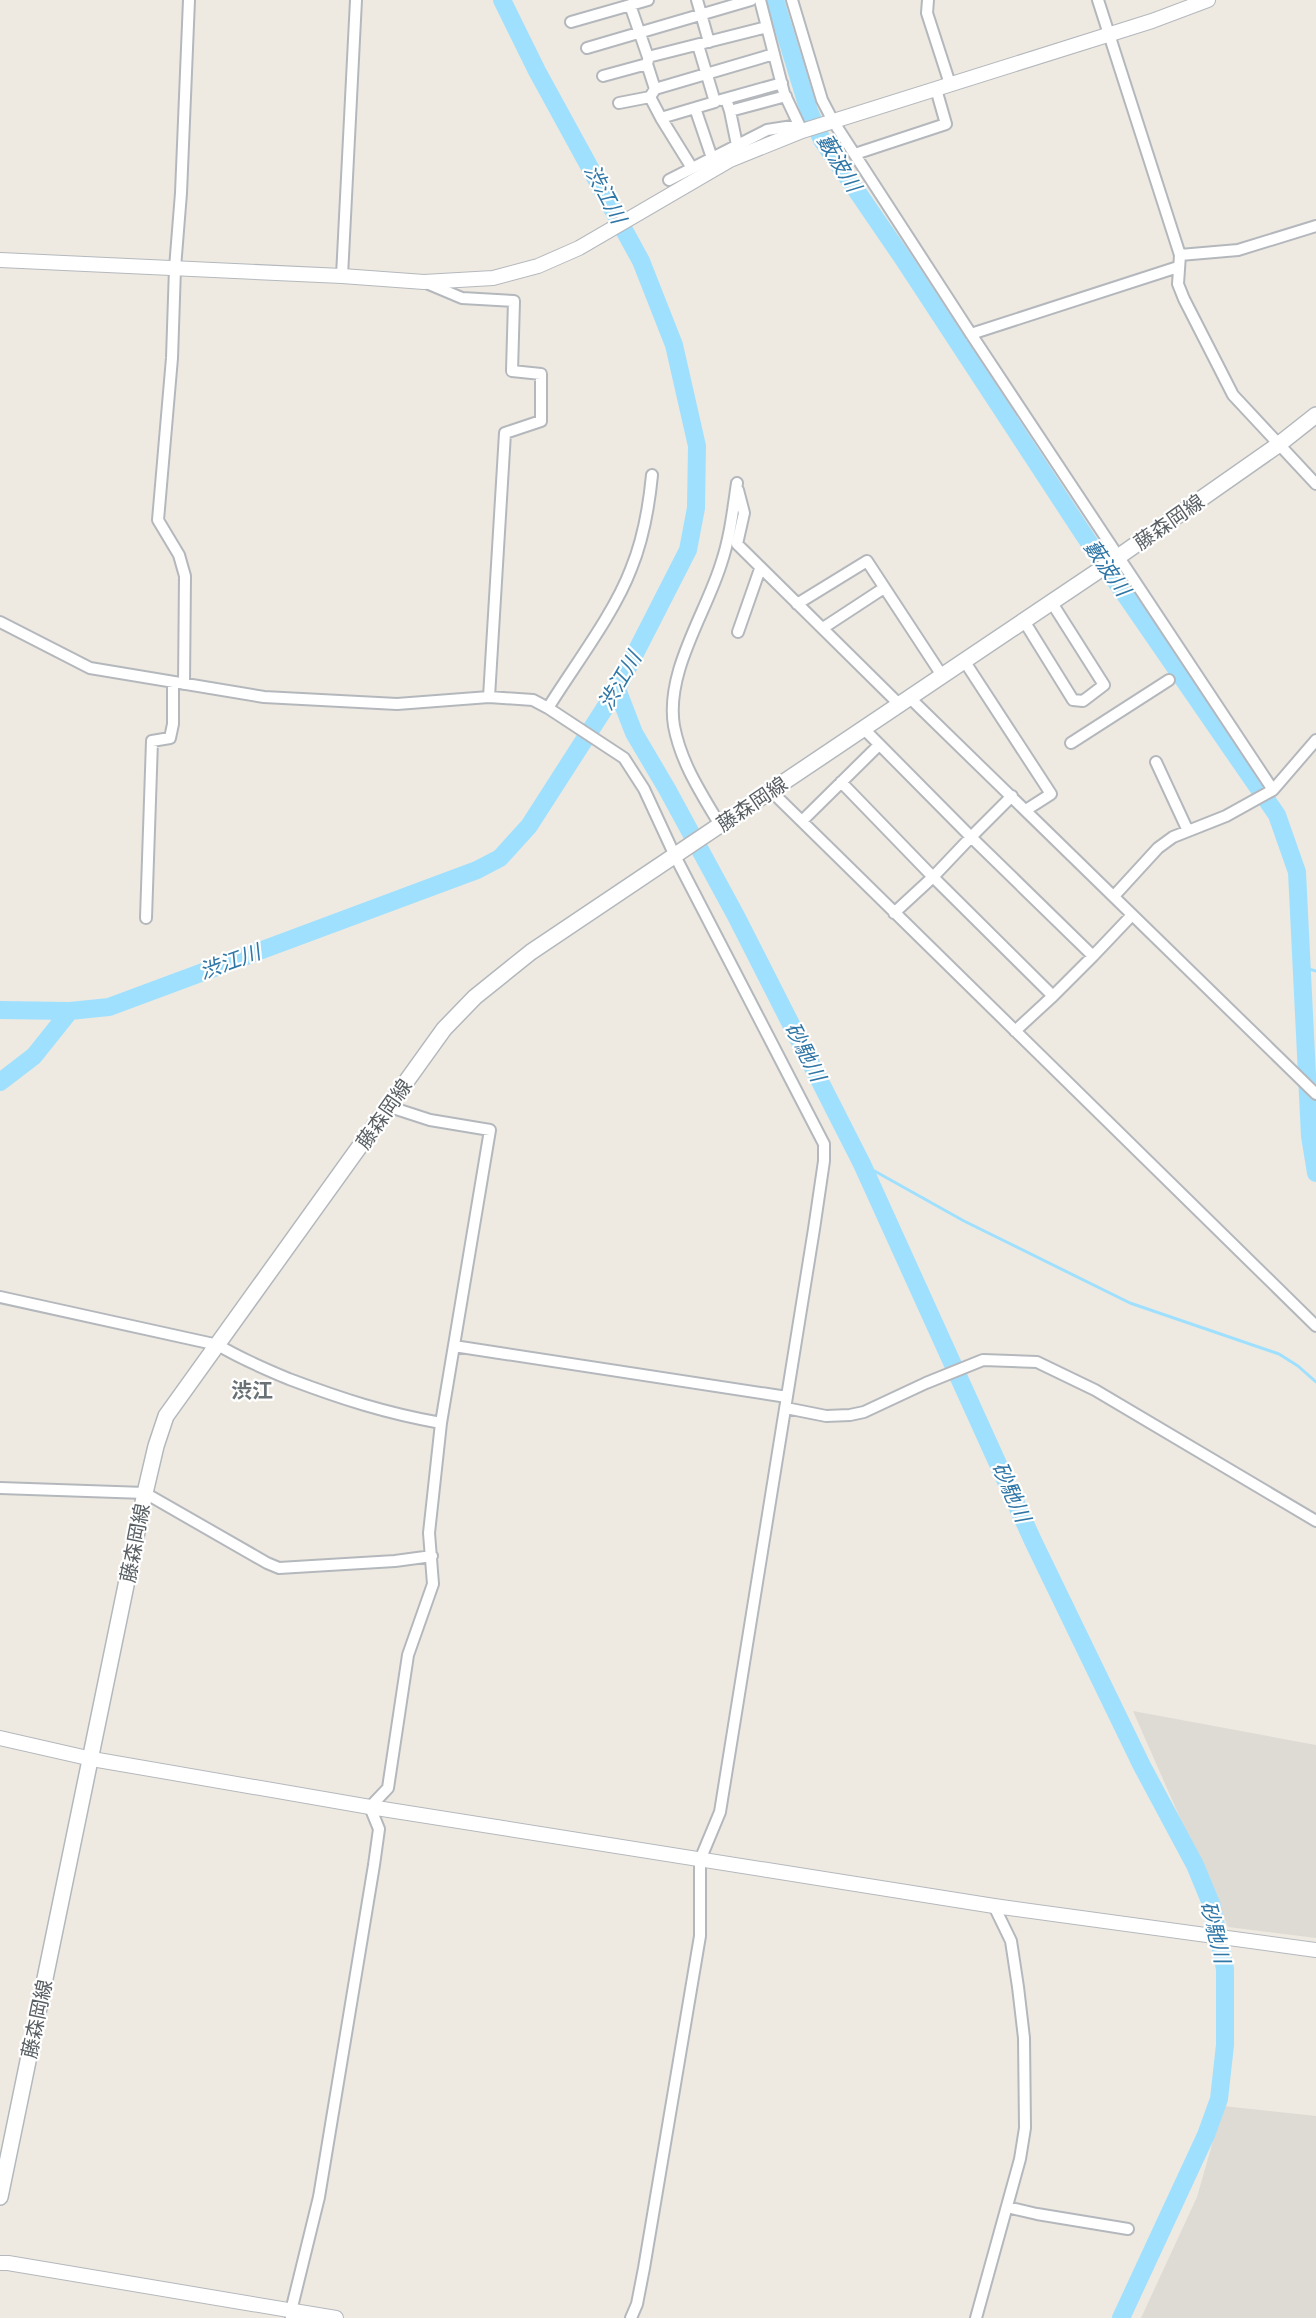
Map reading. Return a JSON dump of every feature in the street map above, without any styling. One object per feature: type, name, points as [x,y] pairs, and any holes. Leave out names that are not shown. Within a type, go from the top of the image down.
[{"type":"main road","name":"藤森岡線","points":[[0,2197],[92,1759],[145,1492],[166,1416],[444,1029],[476,997],[531,952],[1052,603],[1278,445],[1316,415]]},
{"type":"street","points":[[146,918],[152,741],[170,738],[173,724],[179,683],[185,576],[179,555],[158,520],[168,415],[174,268],[182,193],[189,0]]},
{"type":"street","points":[[342,276],[356,0]]},
{"type":"street","points":[[571,22],[648,0]]},
{"type":"street","points":[[697,0],[709,42]]},
{"type":"street","points":[[587,48],[751,0]]},
{"type":"street","points":[[760,0],[786,96],[802,128]]},
{"type":"street","points":[[792,0],[829,122],[855,154],[971,334],[1273,789]]},
{"type":"street","points":[[928,0],[927,13],[950,84]]},
{"type":"street","points":[[1098,0],[1180,255],[1178,284],[1181,292],[1233,395],[1316,484]]},
{"type":"street","points":[[669,180],[767,130],[802,128],[829,122],[1152,21],[1208,0]]},
{"type":"street","points":[[630,5],[648,61],[653,93],[661,118],[692,168]]},
{"type":"street","points":[[603,76],[698,45],[767,27]]},
{"type":"street","points":[[698,45],[714,102]]},
{"type":"street","points":[[619,103],[706,73],[774,54]]},
{"type":"street","points":[[661,118],[782,83]]},
{"type":"street","points":[[855,154],[946,124],[936,88]]},
{"type":"street","points":[[730,111],[786,96]]},
{"type":"street","points":[[726,99],[737,145]]},
{"type":"street","points":[[696,108],[711,158]]},
{"type":"street","points":[[0,260],[424,282],[493,278],[538,266],[579,248],[730,160],[802,128]]},
{"type":"street","points":[[1180,255],[1238,250],[1316,226]]},
{"type":"street","points":[[971,334],[1178,267]]},
{"type":"street","points":[[424,282],[462,298],[514,301],[512,371],[541,374],[541,421],[505,434],[489,697]]},
{"type":"street","points":[[548,708],[611,608],[631,569],[650,501],[652,475]]},
{"type":"street","points":[[720,825],[698,789],[682,755],[674,723],[675,687],[689,644],[721,564],[731,524],[737,483],[744,513],[737,544],[760,569],[1012,796],[1314,1092]]},
{"type":"street","points":[[797,604],[867,561],[943,677]]},
{"type":"street","points":[[738,632],[760,569]]},
{"type":"street","points":[[823,628],[884,588]]},
{"type":"street","points":[[1024,621],[1072,700],[1083,701],[1104,685],[1052,603]]},
{"type":"street","points":[[0,622],[90,668],[264,697],[397,704],[489,697],[533,700],[548,708],[624,758],[644,789],[675,856],[824,1144],[824,1161],[720,1812],[700,1860],[700,1936],[644,2268],[637,2304],[631,2318]]},
{"type":"street","points":[[965,662],[1051,794],[1026,810]]},
{"type":"street","points":[[1071,743],[1169,680]]},
{"type":"street","points":[[864,729],[1093,956]]},
{"type":"street","points":[[1113,897],[1158,848],[1173,837],[1252,804],[1273,789],[1316,741]]},
{"type":"street","points":[[802,820],[879,745]]},
{"type":"street","points":[[1156,762],[1188,831]]},
{"type":"street","points":[[841,782],[1053,996]]},
{"type":"street","points":[[771,790],[1316,1326]]},
{"type":"street","points":[[894,913],[933,877],[1012,796]]},
{"type":"street","points":[[1015,1031],[1053,996],[1132,915]]},
{"type":"street","points":[[370,1807],[388,1788],[408,1655],[433,1584],[429,1533],[441,1423],[490,1130],[430,1120],[390,1107]]},
{"type":"street","points":[[0,1297],[218,1345],[248,1362],[338,1398],[395,1415],[441,1423]]},
{"type":"street","points":[[454,1346],[786,1403],[826,1416],[864,1412],[983,1360],[1037,1362],[1095,1390],[1316,1521]]},
{"type":"street","points":[[0,1488],[145,1492],[279,1568],[432,1556]]},
{"type":"street","points":[[0,1738],[92,1759],[370,1807],[994,1906],[1316,1950]]},
{"type":"street","points":[[291,2314],[319,2197],[374,1865],[379,1829],[370,1807]]},
{"type":"street","points":[[976,2318],[1020,2159],[1025,2128],[1024,2038],[1011,1941],[994,1906]]},
{"type":"street","points":[[1007,2207],[1128,2229]]},
{"type":"street","points":[[0,2264],[8,2263],[291,2314],[336,2318]]},
{"type":"shaded area","points":[[1133,1711],[1316,1745],[1316,1938],[1228,1927]]},
{"type":"shaded area","points":[[1223,2106],[1316,2116],[1316,2318],[1141,2318],[1197,2197]]},
{"type":"waterway","name":"渋江川","points":[[0,1010],[70,1011],[109,1007],[477,870],[500,858],[529,826],[617,689],[688,550],[696,508],[697,446],[674,345],[641,261],[537,71],[502,0]]},
{"type":"waterway","name":"藪波川","points":[[775,0],[809,111],[822,140],[902,257],[1086,538],[1277,815],[1297,872],[1310,1136],[1316,1173]]},
{"type":"waterway","name":"砂馳川","points":[[617,689],[634,733],[736,916],[862,1164],[1033,1541],[1142,1766],[1195,1865],[1212,1906],[1225,1969],[1225,2045],[1219,2099],[1206,2135],[1121,2318]]},
{"type":"waterway","points":[[1302,967],[1316,971]]},
{"type":"waterway","points":[[0,1082],[34,1056],[70,1011]]},
{"type":"waterway","points":[[862,1164],[964,1221],[1130,1303],[1279,1354],[1298,1366],[1316,1382]]},
{"type":"district","name":"渋江","points":[[252,1391]]}]
